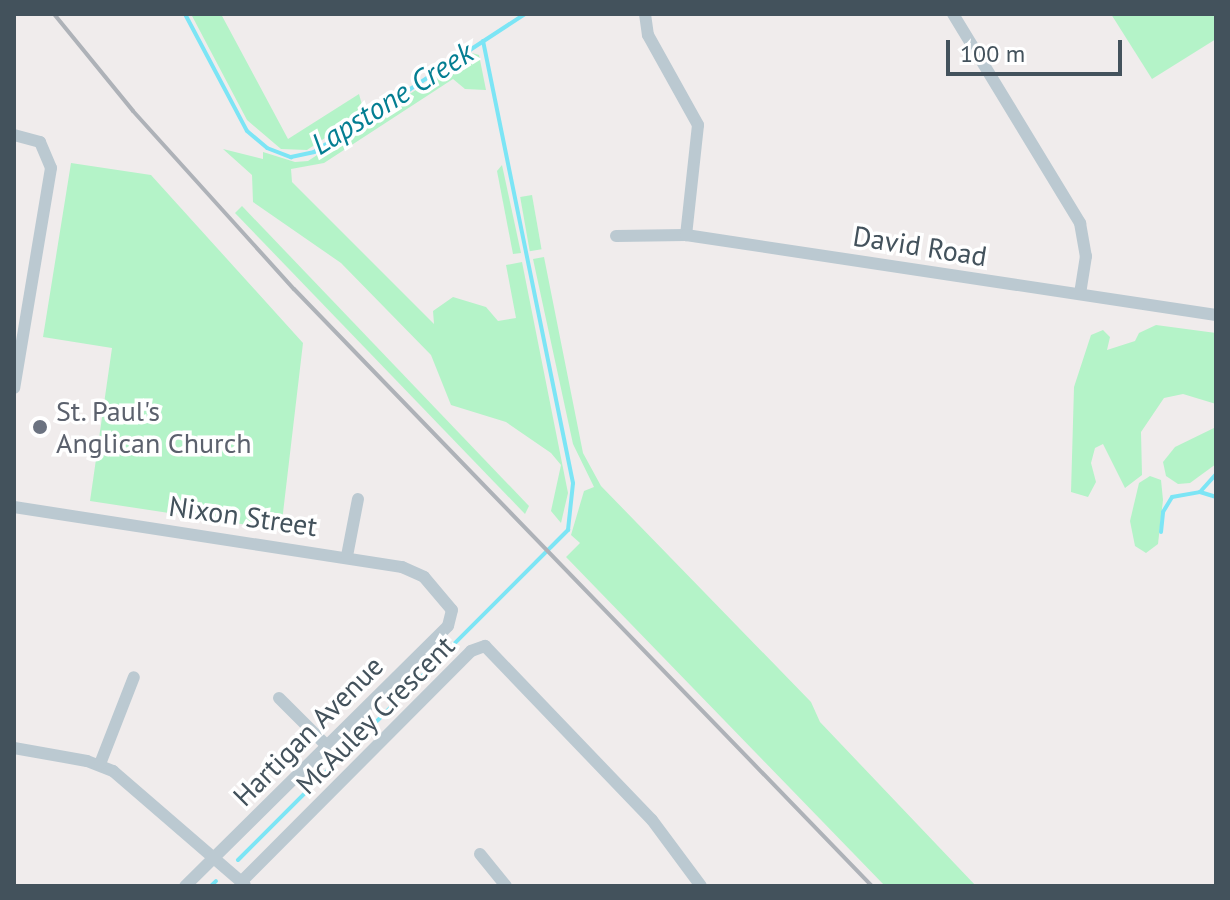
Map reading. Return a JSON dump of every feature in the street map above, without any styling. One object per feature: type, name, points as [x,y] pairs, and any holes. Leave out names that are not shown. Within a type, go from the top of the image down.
[{"type":"street","points":[[645,14],[651,42],[698,125],[686,235]]},
{"type":"street","points":[[953,14],[1080,223],[1086,256],[1080,294]]},
{"type":"street","points":[[14,135],[44,146],[51,175],[14,388]]},
{"type":"street","name":"David Road","points":[[616,236],[686,235],[1216,315]]},
{"type":"street","points":[[347,556],[358,499]]},
{"type":"street","name":"Nixon Street","points":[[14,507],[347,556],[417,573],[450,605]]},
{"type":"street","name":"Hartigan Avenue","points":[[185,886],[448,626],[454,614],[450,605]]},
{"type":"street","name":"McAuley Crescent","points":[[243,884],[471,651],[485,646],[652,820],[701,886]]},
{"type":"street","points":[[100,764],[134,677]]},
{"type":"street","points":[[279,698],[327,746]]},
{"type":"street","points":[[14,748],[100,764],[243,884]]},
{"type":"street","points":[[480,854],[506,886]]},
{"type":"green space","points":[[191,14],[221,14],[288,139],[359,94],[364,112],[307,150],[281,149],[247,120]]},
{"type":"green space","points":[[1111,14],[1216,14],[1216,39],[1152,79]]},
{"type":"green space","points":[[472,53],[479,55],[486,90],[465,89],[453,79],[324,163],[291,169],[292,182],[434,324],[433,311],[453,297],[486,307],[498,321],[516,318],[506,265],[522,262],[568,493],[561,523],[551,511],[561,465],[551,453],[506,422],[451,405],[431,355],[341,263],[253,202],[252,175],[223,149],[263,159],[263,152],[295,162],[308,161]]},
{"type":"green space","points":[[71,163],[151,175],[303,343],[281,530],[90,501],[112,348],[43,337]]},
{"type":"green space","points":[[502,165],[521,253],[513,254],[497,171]]},
{"type":"green space","points":[[532,195],[542,249],[530,251],[520,197]]},
{"type":"green space","points":[[242,206],[529,506],[525,514],[235,213]]},
{"type":"green space","points":[[544,257],[583,453],[601,486],[811,702],[820,722],[976,886],[885,886],[566,557],[580,543],[571,535],[584,491],[594,487],[573,444],[533,259]]},
{"type":"green space","points":[[1156,325],[1216,333],[1216,404],[1183,394],[1164,398],[1141,432],[1142,475],[1125,488],[1103,444],[1095,448],[1091,463],[1096,482],[1088,497],[1071,492],[1074,387],[1091,335],[1103,330],[1110,337],[1107,350],[1135,341],[1139,333]]},
{"type":"green space","points":[[1216,427],[1216,464],[1190,483],[1178,484],[1166,476],[1163,462],[1175,447]]},
{"type":"green space","points":[[1150,476],[1161,480],[1163,500],[1158,544],[1146,553],[1135,546],[1130,521],[1139,483]]},
{"type":"waterway","name":"Lapstone Creek","points":[[185,14],[247,131],[267,148],[291,157],[314,152],[525,14]]},
{"type":"waterway","points":[[238,860],[568,530],[573,483],[483,41]]},
{"type":"waterway","points":[[1200,492],[1216,474]]},
{"type":"waterway","points":[[1161,532],[1163,512],[1172,497],[1200,492],[1216,497]]},
{"type":"waterway","points":[[211,886],[216,881]]},
{"type":"railway","points":[[54,14],[133,111],[294,289],[872,886]]},
{"type":"place","name":"St. Paul's Anglican Church","points":[[40,427]]}]
